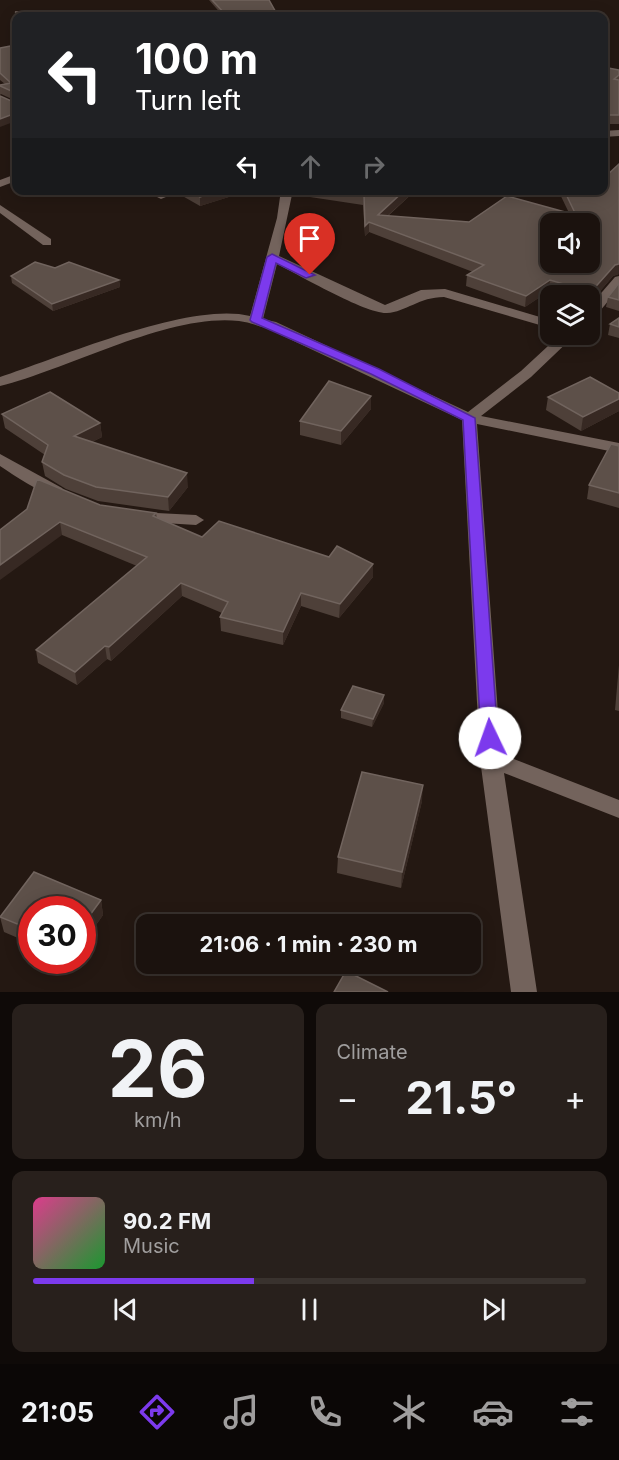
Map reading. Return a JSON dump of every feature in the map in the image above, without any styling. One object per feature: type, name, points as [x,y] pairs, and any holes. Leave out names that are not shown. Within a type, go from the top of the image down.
[{"type":"street","points":[[256,320],[283,218],[286,195]]},
{"type":"street","points":[[0,208],[47,242]]},
{"type":"street","points":[[272,257],[367,303],[386,309],[426,293],[445,294],[540,321]]},
{"type":"street","points":[[600,302],[619,280]]},
{"type":"street","points":[[0,382],[94,348],[197,319],[239,316],[256,320],[375,372],[469,418],[619,448]]},
{"type":"street","points":[[469,418],[526,374],[558,345]]},
{"type":"street","points":[[469,418],[491,759],[524,992]]},
{"type":"street","points":[[0,459],[28,477],[69,496]]},
{"type":"street","points":[[118,514],[196,520]]},
{"type":"street","points":[[491,759],[619,809]]},
{"type":"building","points":[[212,0],[269,0],[276,12],[223,12]]},
{"type":"building","points":[[79,11],[81,12],[15,12]]},
{"type":"building","points":[[12,46],[12,91],[0,86],[11,83],[0,73],[0,48]]},
{"type":"building","points":[[608,68],[619,70],[619,75],[614,79],[619,80],[619,115],[608,115]]},
{"type":"building","points":[[0,96],[12,101],[12,114],[0,119]]},
{"type":"building","points":[[619,164],[619,264],[615,265],[597,285],[567,285],[550,280],[526,296],[467,275],[484,265],[369,222],[365,226],[364,195],[400,195],[378,215],[469,222],[507,196],[569,213],[540,213],[540,273],[600,273],[600,213],[575,213],[566,195],[608,195],[608,174]]},
{"type":"building","points":[[35,262],[55,268],[69,262],[119,280],[52,304],[11,276]]},
{"type":"building","points":[[619,283],[619,300],[608,297]]},
{"type":"building","points":[[619,318],[619,327],[610,324]]},
{"type":"building","points":[[590,377],[619,393],[619,399],[583,417],[548,397]]},
{"type":"building","points":[[329,381],[371,396],[341,431],[300,421]]},
{"type":"building","points":[[50,392],[100,423],[74,436],[187,473],[168,497],[96,487],[64,475],[42,462],[48,445],[2,414]]},
{"type":"building","points":[[611,444],[619,446],[619,493],[589,485]]},
{"type":"building","points":[[37,479],[100,505],[156,513],[153,516],[202,537],[219,521],[329,557],[337,546],[373,564],[340,604],[301,593],[283,632],[220,617],[228,602],[181,583],[109,647],[105,646],[75,672],[36,650],[147,557],[60,522],[0,565],[0,530],[27,509]]},
{"type":"building","points":[[353,686],[384,695],[373,719],[341,710]]},
{"type":"building","points":[[362,772],[423,785],[402,872],[338,857]]},
{"type":"building","points":[[34,872],[91,896],[18,896],[18,924],[0,917]]},
{"type":"building","points":[[344,974],[352,974],[388,992],[334,992]]},
{"type":"route","points":[[310,275],[272,257],[256,320],[375,372],[469,418],[490,738]]}]
